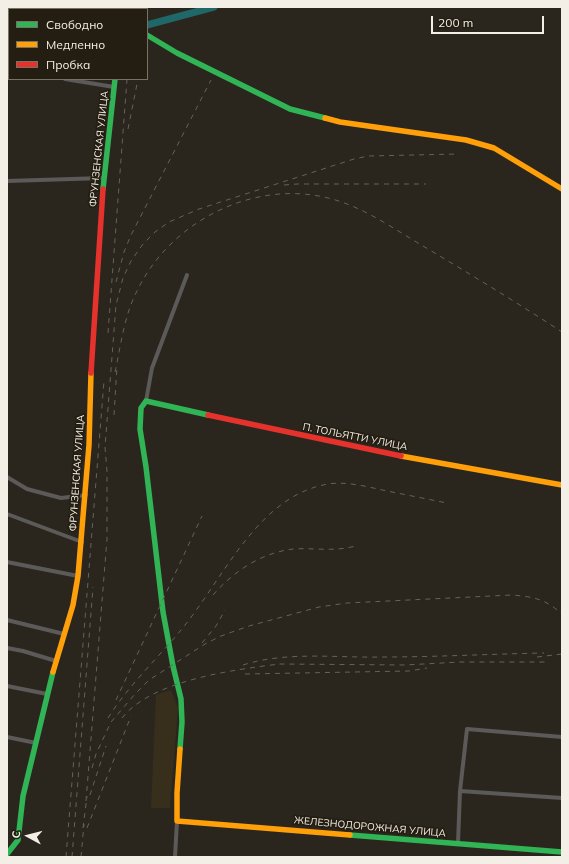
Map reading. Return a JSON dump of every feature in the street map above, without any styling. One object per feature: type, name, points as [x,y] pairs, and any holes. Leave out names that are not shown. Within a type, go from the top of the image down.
[{"type":"street","points":[[148,36],[177,53],[290,109],[340,122],[466,140],[494,148],[562,189]]},
{"type":"street","points":[[71,80],[114,87]]},
{"type":"street","name":"ФРУНЗЕНСКАЯ УЛИЦА","points":[[10,854],[18,840],[23,796],[47,694],[73,604],[78,576],[89,445],[91,353],[104,178],[114,80]]},
{"type":"street","points":[[7,181],[104,178]]},
{"type":"street","points":[[175,857],[177,793],[182,722],[181,699],[172,666],[163,612],[146,467],[140,429],[140,413],[141,408],[146,401],[152,368],[187,276]]},
{"type":"street","name":"П. ТОЛЬЯТТИ УЛИЦА","points":[[146,401],[328,441],[562,485]]},
{"type":"street","points":[[7,477],[27,489],[61,498],[86,495]]},
{"type":"street","points":[[7,514],[82,542]]},
{"type":"street","points":[[7,562],[78,576]]},
{"type":"street","points":[[7,620],[64,634]]},
{"type":"street","points":[[7,648],[23,651],[56,661]]},
{"type":"street","points":[[7,686],[47,694]]},
{"type":"street","points":[[458,843],[460,791],[467,729],[562,736]]},
{"type":"street","points":[[7,737],[36,743]]},
{"type":"street","points":[[460,791],[562,798]]},
{"type":"street","name":"ЖЕЛЕЗНОДОРОЖНАЯ УЛИЦА","points":[[177,821],[562,852]]},
{"type":"street","points":[[534,850],[534,857]]},
{"type":"shaded area","points":[[171,690],[178,708],[170,808],[151,808],[156,695]]},
{"type":"waterway","points":[[148,25],[214,7]]},
{"type":"railway","points":[[108,333],[127,80]]},
{"type":"railway","points":[[128,129],[138,80]]},
{"type":"railway","points":[[116,282],[124,252],[131,235],[211,80]]},
{"type":"railway","points":[[86,801],[107,539],[107,471],[105,447],[116,305],[123,278],[131,261],[143,244],[155,232],[169,222],[199,209],[354,159],[368,156],[459,154]]},
{"type":"railway","points":[[284,185],[426,184]]},
{"type":"railway","points":[[115,372],[123,331],[129,310],[137,291],[152,266],[171,244],[194,225],[219,210],[246,200],[274,195],[303,194],[332,199],[368,213],[493,288],[562,332]]},
{"type":"railway","points":[[114,415],[117,367]]},
{"type":"railway","points":[[66,857],[104,381]]},
{"type":"railway","points":[[108,718],[134,684],[181,630],[227,565],[261,522],[281,505],[303,492],[335,483],[358,485],[447,503]]},
{"type":"railway","points":[[116,700],[202,516]]},
{"type":"railway","points":[[213,595],[239,571],[249,564],[270,554],[293,549],[339,549],[357,546]]},
{"type":"railway","points":[[72,857],[93,587]]},
{"type":"railway","points":[[92,768],[96,754],[111,722],[149,680],[205,644],[221,636],[249,626],[319,607],[347,603],[512,595],[545,602],[562,614]]},
{"type":"railway","points":[[202,643],[216,626],[225,610]]},
{"type":"railway","points":[[243,665],[277,658],[312,656],[402,657],[544,653]]},
{"type":"railway","points":[[537,657],[562,654]]},
{"type":"railway","points":[[122,718],[135,705],[153,694],[173,686],[194,679],[217,674],[279,664],[405,665],[460,662],[547,662]]},
{"type":"railway","points":[[245,674],[409,671],[427,668]]},
{"type":"railway","points":[[87,828],[131,716]]},
{"type":"railway","points":[[90,795],[106,746]]},
{"type":"railway","points":[[83,828],[87,796]]},
{"type":"railway","points":[[81,857],[84,824]]},
{"type":"traffic: fast","points":[[148,36],[177,53],[290,109],[325,118]]},
{"type":"traffic: fast","points":[[103,189],[115,80]]},
{"type":"traffic: fast","points":[[180,749],[182,722],[181,699],[163,612],[146,467],[140,429],[141,408],[146,401],[208,415]]},
{"type":"traffic: fast","points":[[7,854],[18,840],[23,796],[53,672]]},
{"type":"traffic: fast","points":[[350,835],[562,852]]},
{"type":"traffic: slow","points":[[325,118],[340,122],[466,140],[494,148],[562,189]]},
{"type":"traffic: slow","points":[[53,672],[73,605],[78,576],[89,445],[91,373]]},
{"type":"traffic: slow","points":[[401,456],[562,485]]},
{"type":"traffic: slow","points":[[180,749],[177,821],[350,835]]},
{"type":"traffic: jam","points":[[91,373],[103,189]]},
{"type":"traffic: jam","points":[[208,415],[401,456]]}]
